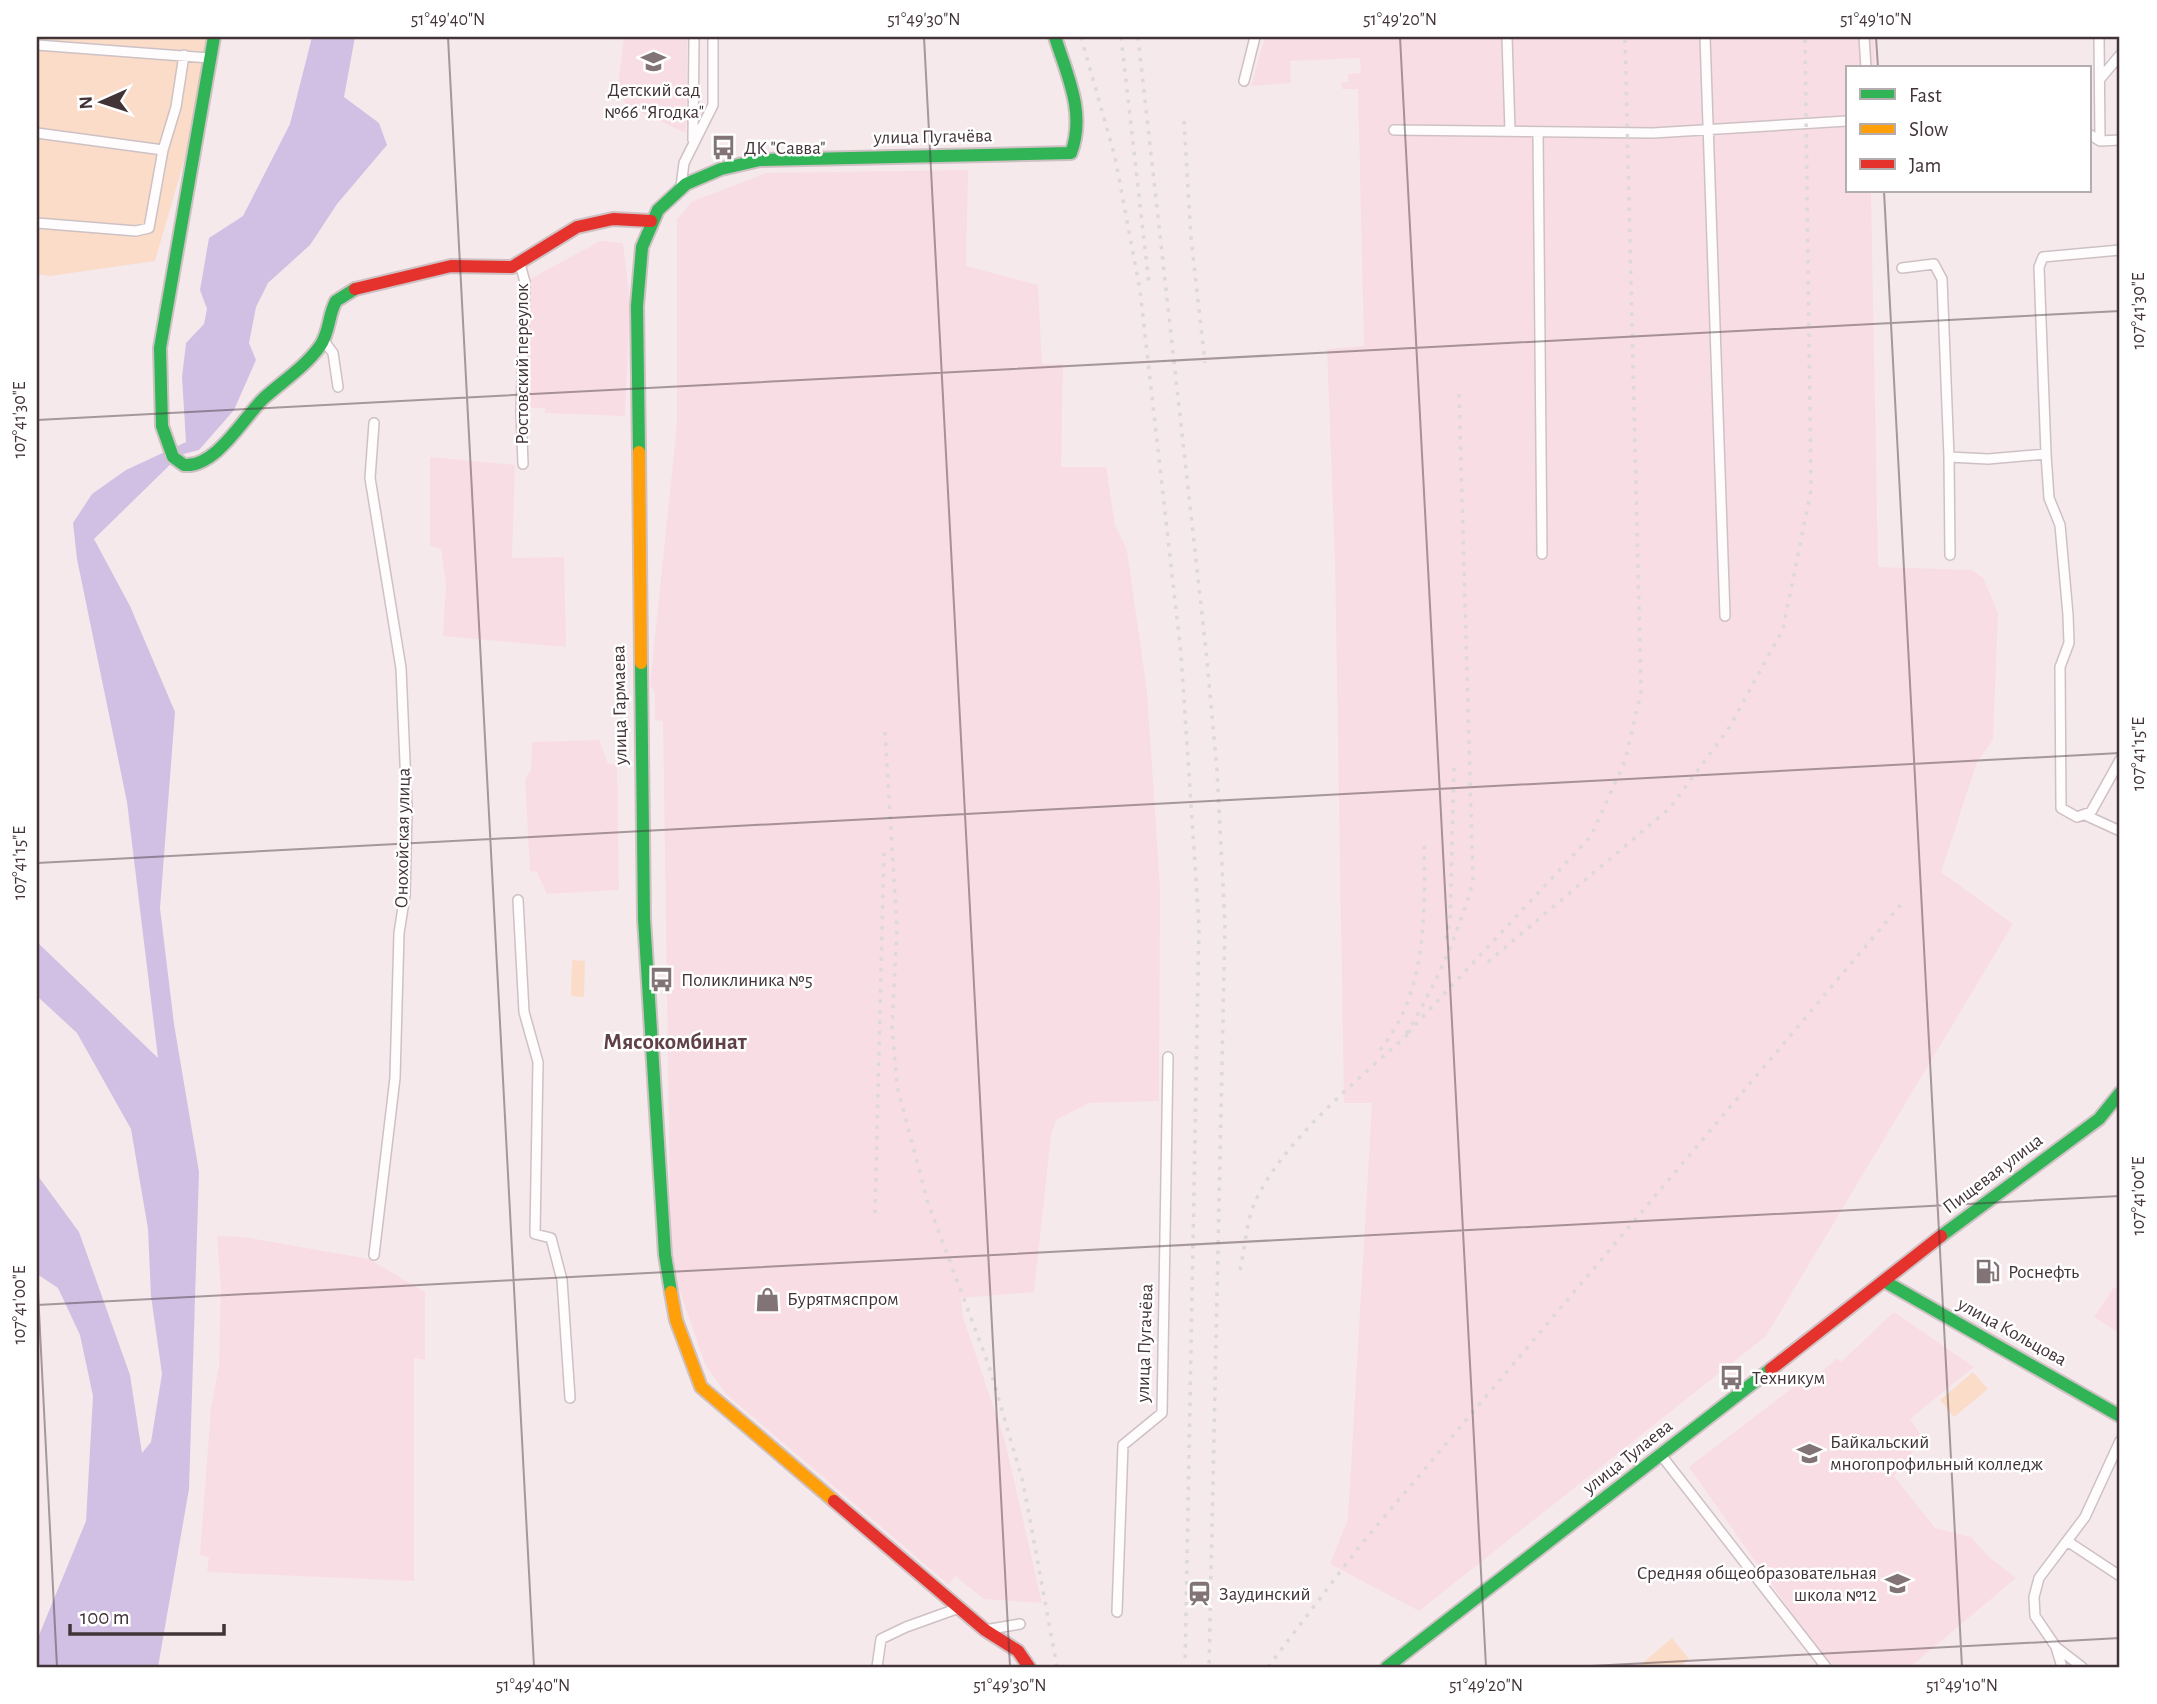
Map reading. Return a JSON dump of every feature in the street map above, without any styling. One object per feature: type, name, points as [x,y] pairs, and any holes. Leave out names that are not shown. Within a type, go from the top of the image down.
[{"type":"street","points":[[214,37],[161,335],[158,384],[166,441],[177,461],[187,466],[195,465],[226,442],[260,402],[324,341],[332,304],[354,287],[452,266],[503,268],[520,264],[555,239],[596,221],[623,217],[651,221]]},
{"type":"street","points":[[693,144],[694,37]]},
{"type":"street","name":"улица Гармаева","points":[[713,37],[712,106],[684,163],[681,186],[651,221],[642,247],[637,306],[644,919],[665,1255],[676,1320],[701,1387],[958,1608]]},
{"type":"street","name":"улица Пугачёва","points":[[681,186],[713,170],[760,160],[1071,153],[1079,133],[1077,117],[1055,37]]},
{"type":"street","points":[[1244,81],[1255,37]]},
{"type":"street","points":[[1507,37],[1510,131]]},
{"type":"street","points":[[1705,37],[1706,130],[1726,616]]},
{"type":"street","points":[[1864,37],[1866,66]]},
{"type":"street","points":[[2099,37],[2100,141]]},
{"type":"street","points":[[37,45],[209,58]]},
{"type":"street","points":[[37,223],[136,231],[149,228],[163,150],[176,107],[184,55]]},
{"type":"street","points":[[2100,79],[2120,55]]},
{"type":"street","points":[[1394,130],[1653,134],[1846,121]]},
{"type":"street","points":[[1538,132],[1542,554]]},
{"type":"street","points":[[37,133],[163,150]]},
{"type":"street","points":[[2090,135],[2100,141],[2120,140]]},
{"type":"street","points":[[2120,250],[2043,257],[2039,267],[2049,498],[2060,525],[2069,643],[2060,667],[2061,808],[2070,815],[2091,812],[2120,760]]},
{"type":"street","name":"Ростовский переулок","points":[[520,264],[525,282],[521,412],[523,464]]},
{"type":"street","points":[[1902,268],[1934,264],[1942,279],[1950,555]]},
{"type":"street","points":[[324,341],[333,353],[338,387]]},
{"type":"street","name":"Онохойская улица","points":[[374,423],[370,478],[401,668],[407,809],[405,895],[399,933],[395,1077],[374,1255]]},
{"type":"street","points":[[1949,457],[1987,459],[2046,454]]},
{"type":"street","points":[[2084,815],[2120,831]]},
{"type":"street","points":[[518,900],[524,1012],[538,1062],[535,1234],[551,1238],[562,1280],[570,1398]]},
{"type":"street","name":"улица Пугачёва","points":[[1117,1612],[1124,1446],[1162,1413],[1168,1057]]},
{"type":"street","name":"Пищевая улица","points":[[1884,1281],[2099,1119],[2120,1093]]},
{"type":"street","name":"улица Кольцова","points":[[1884,1281],[2120,1416]]},
{"type":"street","name":"улица Тулаева","points":[[1395,1666],[1884,1281]]},
{"type":"street","points":[[2062,1667],[2056,1647],[2035,1616],[2034,1597],[2039,1578],[2085,1517],[2120,1441]]},
{"type":"street","points":[[1661,1455],[1826,1667]]},
{"type":"street","points":[[2067,1541],[2120,1576]]},
{"type":"street","points":[[877,1667],[881,1639],[958,1608],[985,1630],[1018,1651],[1029,1667]]},
{"type":"street","points":[[985,1630],[1020,1624]]},
{"type":"street","points":[[2056,1647],[2082,1667]]},
{"type":"shaded area","points":[[37,37],[220,37],[155,261],[50,276],[37,274]]},
{"type":"shaded area","points":[[312,37],[355,37],[344,97],[379,123],[387,145],[337,204],[310,245],[268,283],[256,307],[249,343],[256,360],[234,410],[199,450],[180,455],[94,539],[130,606],[175,712],[160,908],[174,1024],[199,1172],[189,1489],[158,1667],[37,1667],[37,1640],[86,1521],[93,1396],[80,1335],[58,1288],[37,1274],[37,1170],[38,1176],[79,1232],[130,1375],[142,1453],[151,1442],[162,1374],[151,1296],[148,1229],[131,1129],[77,1033],[37,996],[37,942],[158,1058],[127,802],[77,559],[73,523],[92,494],[126,470],[186,442],[182,377],[186,343],[204,324],[207,309],[200,290],[209,238],[243,216],[290,124]]},
{"type":"shaded area","name":"Детский сад №66 \"Ягодка\"","points":[[624,37],[687,37],[686,133],[626,105],[618,87]]},
{"type":"shaded area","points":[[1265,37],[1874,37],[1875,66],[1846,66],[1846,192],[1871,192],[1878,567],[1972,570],[1983,578],[1998,613],[1993,740],[1977,762],[1941,872],[2013,924],[1766,1336],[1419,1611],[1330,1564],[1348,1519],[1372,1103],[1344,1103],[1335,562],[1327,349],[1364,346],[1358,89],[1342,89],[1341,82],[1348,82],[1348,74],[1361,73],[1360,58],[1290,61],[1291,83],[1251,86]]},
{"type":"shaded area","name":"Бурятмяспром","points":[[968,170],[966,266],[1038,285],[1042,364],[1063,364],[1061,467],[1106,467],[1115,525],[1127,550],[1147,691],[1160,888],[1159,1101],[1089,1103],[1056,1120],[1051,1135],[1034,1292],[961,1298],[963,1317],[1005,1441],[1042,1603],[984,1599],[955,1576],[949,1585],[726,1394],[705,1364],[671,1266],[663,721],[655,720],[655,693],[650,685],[677,424],[677,220],[691,202],[766,173]]},
{"type":"shaded area","points":[[600,241],[623,243],[630,300],[625,416],[545,413],[545,408],[525,408],[530,279]]},
{"type":"shaded area","points":[[430,457],[515,465],[512,558],[564,557],[566,647],[443,636],[446,585],[441,549],[430,546]]},
{"type":"shaded area","points":[[599,740],[608,764],[617,764],[619,890],[547,894],[537,872],[530,871],[525,779],[531,770],[532,742]]},
{"type":"shaded area","points":[[572,960],[585,961],[584,997],[571,996]]},
{"type":"shaded area","points":[[217,1236],[244,1237],[369,1259],[425,1292],[425,1360],[414,1358],[414,1581],[207,1572],[209,1557],[200,1555],[211,1407],[219,1366],[221,1289]]},
{"type":"shaded area","points":[[2114,1287],[2120,1290],[2120,1333],[2094,1317]]},
{"type":"shaded area","name":"Байкальский многопрофильный колледж","points":[[1894,1312],[1974,1367],[1910,1419],[1923,1438],[1894,1476],[1935,1528],[1971,1537],[1990,1558],[2016,1578],[1910,1667],[1836,1667],[1817,1649],[1689,1467],[1809,1375],[1820,1373],[1837,1358],[1841,1362]]},
{"type":"shaded area","points":[[1973,1372],[1988,1389],[1954,1417],[1940,1400]]},
{"type":"shaded area","points":[[1672,1638],[1689,1659],[1679,1667],[1638,1667]]},
{"type":"railway","points":[[1081,37],[1115,157],[1140,290],[1181,654],[1199,925],[1185,1667]]},
{"type":"railway","points":[[1121,37],[1149,284]]},
{"type":"railway","points":[[1138,37],[1206,650],[1217,770],[1225,924],[1209,1667]]},
{"type":"railway","points":[[1459,394],[1473,882],[1444,961],[1405,1036],[1591,836],[1625,761],[1641,692],[1625,37]]},
{"type":"railway","points":[[1488,962],[1670,808],[1729,728],[1783,629],[1811,490],[1805,37]]},
{"type":"railway","points":[[1184,121],[1191,238],[1205,363]]},
{"type":"railway","points":[[885,732],[897,928],[892,1027],[897,1086],[928,1203],[989,1366],[1023,1482],[1057,1667]]},
{"type":"railway","points":[[1446,939],[1450,922],[1454,765]]},
{"type":"railway","points":[[1380,1050],[1396,1027],[1415,977],[1423,922],[1424,840]]},
{"type":"railway","points":[[875,1213],[884,849]]},
{"type":"railway","points":[[1268,1667],[1359,1547],[1903,902]]},
{"type":"railway","points":[[1240,1270],[1255,1202],[1284,1155],[1325,1110],[1413,1030]]},
{"type":"traffic: fast","points":[[214,37],[160,348],[162,426],[173,457],[184,465],[196,464],[218,450],[264,398],[314,354],[326,335],[336,301],[355,289]]},
{"type":"traffic: fast","points":[[639,452],[637,306],[642,247],[658,210],[686,184],[721,169],[760,160],[1071,153],[1077,123],[1076,109],[1055,37]]},
{"type":"traffic: fast","points":[[641,663],[644,919],[665,1255],[671,1292]]},
{"type":"traffic: fast","points":[[1941,1236],[2099,1119],[2120,1093]]},
{"type":"traffic: fast","points":[[1884,1281],[2120,1416]]},
{"type":"traffic: fast","points":[[1387,1667],[1771,1369]]},
{"type":"traffic: slow","points":[[639,452],[641,663]]},
{"type":"traffic: slow","points":[[671,1292],[676,1320],[701,1387],[834,1501]]},
{"type":"traffic: jam","points":[[355,289],[451,266],[512,267],[577,227],[613,219],[651,221]]},
{"type":"traffic: jam","points":[[1771,1369],[1941,1236]]},
{"type":"traffic: jam","points":[[834,1501],[985,1630],[1018,1651],[1029,1667]]},
{"type":"place","name":"Детский сад №66 \"Ягодка\"","points":[[654,62]]},
{"type":"place","name":"ДК \"Савва\"","points":[[724,148]]},
{"type":"place","name":"Поликлиника №5","points":[[661,980]]},
{"type":"place","name":"Роснефть","points":[[1988,1272]]},
{"type":"place","name":"Бурятмяспром","points":[[767,1299]]},
{"type":"place","name":"Техникум","points":[[1732,1378]]},
{"type":"place","name":"Байкальский многопрофильный колледж","points":[[1810,1453]]},
{"type":"place","name":"Средняя общеобразовательная школа №12","points":[[1897,1584]]},
{"type":"place","name":"Заудинский","points":[[1199,1594]]},
{"type":"district","name":"Мясокомбинат","points":[[675,1042]]}]
